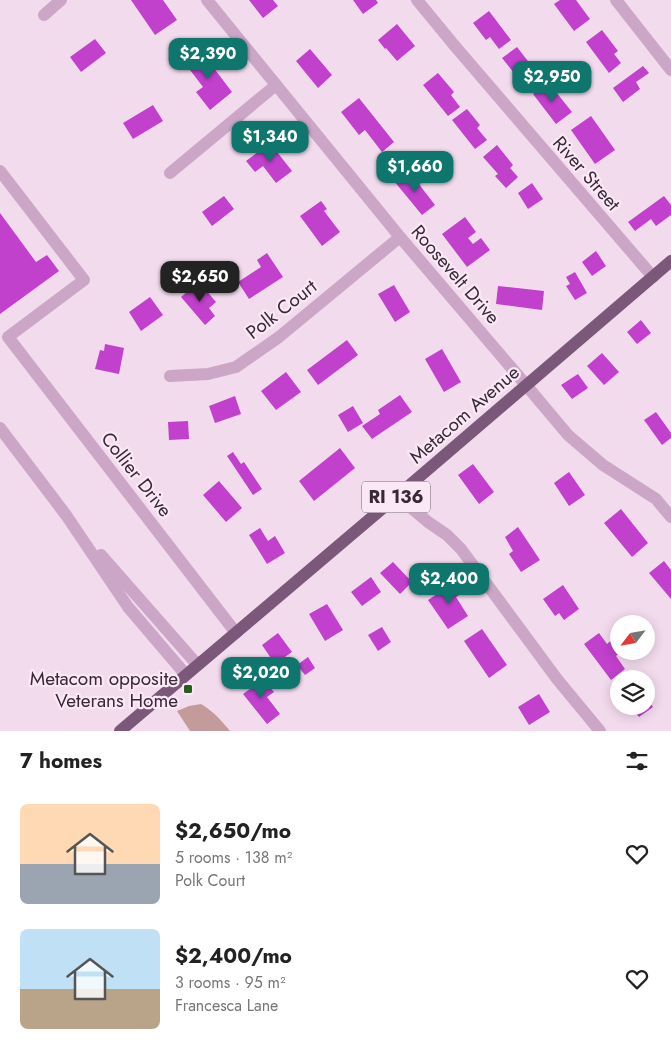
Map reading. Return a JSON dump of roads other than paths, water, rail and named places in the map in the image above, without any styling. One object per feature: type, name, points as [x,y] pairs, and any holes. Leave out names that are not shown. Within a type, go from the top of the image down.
[{"type":"main road","name":"Metacom Avenue","points":[[120,731],[671,261]]},
{"type":"street","points":[[44,15],[61,0]]},
{"type":"street","name":"Roosevelt Drive","points":[[207,0],[400,237],[568,435],[603,464],[656,499],[671,517]]},
{"type":"street","name":"River Street","points":[[418,0],[653,277]]},
{"type":"street","points":[[616,0],[671,70]]},
{"type":"street","points":[[170,173],[276,84]]},
{"type":"street","name":"Collier Drive","points":[[0,170],[84,280],[8,337],[236,633]]},
{"type":"street","name":"Polk Court","points":[[170,376],[208,374],[236,367],[279,337],[400,237]]},
{"type":"street","points":[[0,428],[66,515],[128,607],[186,675]]},
{"type":"street","points":[[397,496],[447,535],[461,549],[557,679],[600,731]]},
{"type":"street","points":[[66,515],[194,661],[200,663]]},
{"type":"place","name":"Metacom opposite Veterans Home","points":[[188,689]]}]
